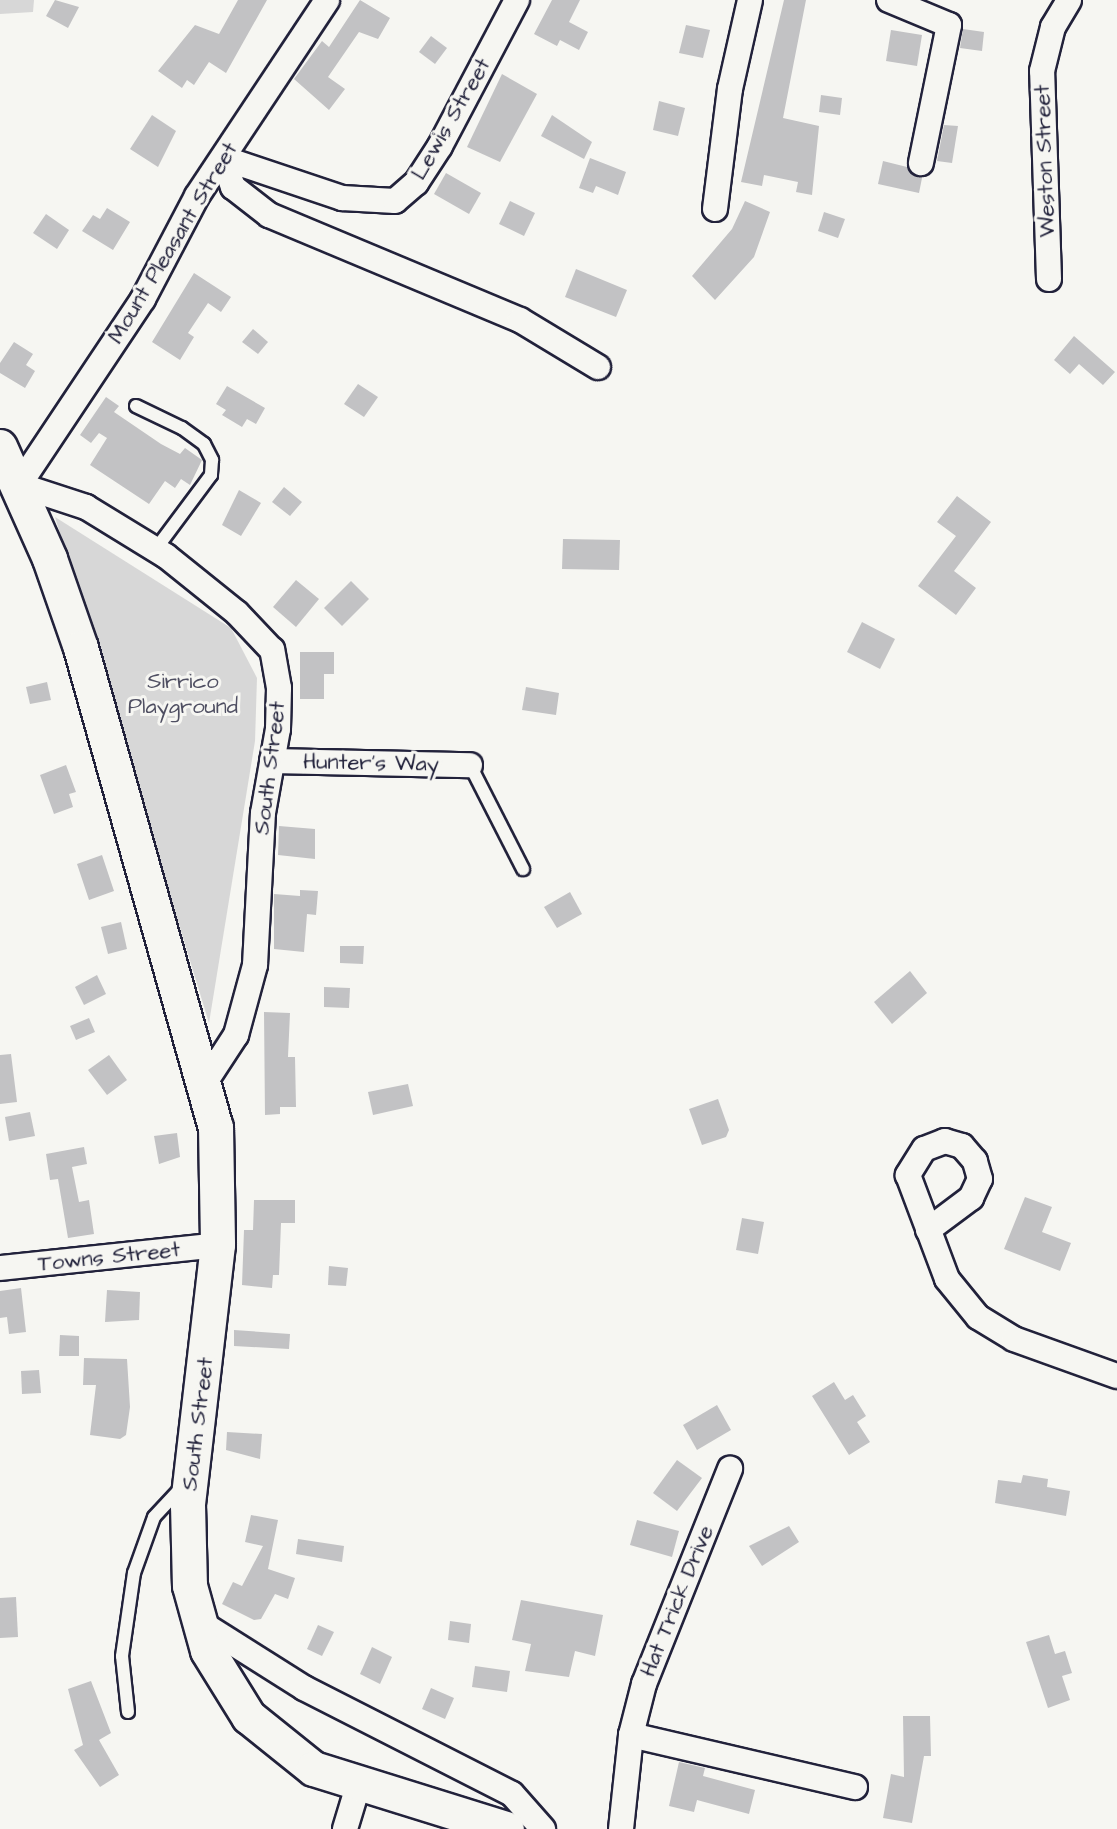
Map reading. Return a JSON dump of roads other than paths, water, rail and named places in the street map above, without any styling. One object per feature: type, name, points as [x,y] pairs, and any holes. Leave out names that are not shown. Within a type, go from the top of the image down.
[{"type":"street","name":"Mount Pleasant Street","points":[[19,485],[143,299],[223,158],[327,0]]},
{"type":"street","name":"Lewis Street","points":[[223,158],[342,198],[395,201],[416,183],[440,146],[517,0]]},
{"type":"street","points":[[715,209],[730,89],[750,0]]},
{"type":"street","points":[[889,0],[949,25],[921,163]]},
{"type":"street","name":"Weston Street","points":[[1049,279],[1042,71],[1053,27],[1069,0]]},
{"type":"street","points":[[223,158],[233,187],[269,215],[520,320],[598,367]]},
{"type":"street","name":"South Street","points":[[0,447],[19,485],[81,648],[216,1127],[218,1245],[192,1476],[188,1559],[198,1621],[219,1674],[249,1717],[314,1769],[358,1786],[507,1829]]},
{"type":"street","name":"South Street","points":[[19,485],[86,507],[155,550],[237,613],[272,650],[279,688],[263,813],[255,965],[236,1035],[204,1084]]},
{"type":"street","name":"Hunter's Way","points":[[272,761],[470,765]]},
{"type":"street","points":[[928,1230],[947,1279],[978,1317],[1014,1339],[1117,1376]]},
{"type":"street","name":"Towns Street","points":[[0,1268],[218,1245]]},
{"type":"street","name":"Hat Trick Drive","points":[[621,1829],[631,1735],[644,1684],[730,1469]]},
{"type":"street","points":[[198,1621],[304,1688],[512,1794],[543,1829]]},
{"type":"street","points":[[631,1735],[855,1787]]},
{"type":"street","points":[[345,1829],[358,1786]]},
{"type":"lane","points":[[136,406],[182,428],[204,444],[212,460],[211,475],[155,550]]},
{"type":"lane","points":[[470,765],[523,869]]},
{"type":"lane","points":[[128,1712],[122,1656],[134,1573],[154,1517],[192,1476]]},
{"type":"park label","name":"Sirrico Playground","points":[[183,694]]}]
